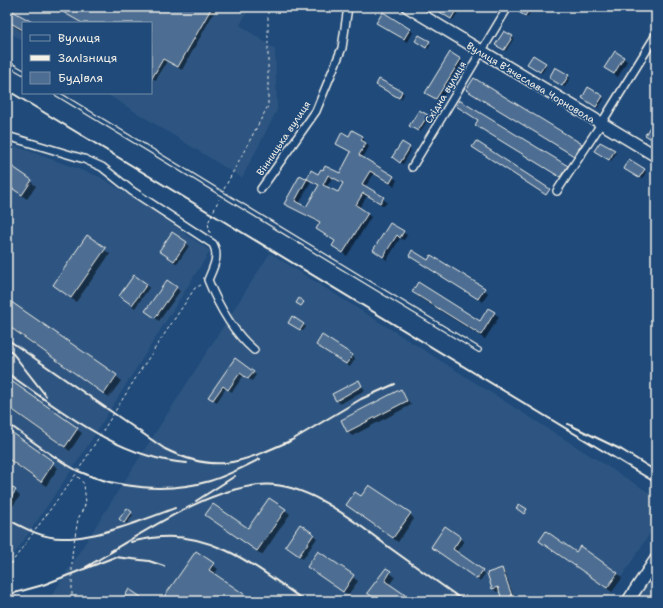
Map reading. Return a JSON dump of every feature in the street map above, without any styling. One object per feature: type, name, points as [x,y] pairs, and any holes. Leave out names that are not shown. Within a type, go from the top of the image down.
[{"type":"street","name":"Вінницька вулиця","points":[[261,189],[316,110],[342,48],[348,7]]},
{"type":"street","name":"Вулиця Вʼячеслава Чорновола","points":[[408,7],[481,53],[656,156]]},
{"type":"street","name":"Східна вулиця","points":[[412,168],[508,7]]},
{"type":"street","points":[[557,191],[601,124],[656,34]]},
{"type":"street","points":[[7,136],[84,159],[102,167],[132,190],[213,244],[217,256],[208,280],[214,295],[228,319],[247,344],[254,350]]},
{"type":"street","points":[[628,601],[656,559]]},
{"type":"lane","points":[[7,63],[22,71]]},
{"type":"lane","points":[[58,94],[479,350]]},
{"type":"path","points":[[213,244],[208,223],[268,106],[268,7]]},
{"type":"path","points":[[7,569],[76,474],[142,368],[195,288],[208,280]]},
{"type":"path","points":[[72,601],[72,554],[78,519],[86,503],[84,484],[76,474]]},
{"type":"shaded area","points":[[7,7],[250,7],[240,25],[275,49],[277,110],[242,178],[107,94],[152,94],[152,22],[22,22],[22,40],[7,31]]},
{"type":"shaded area","points":[[7,143],[100,177],[149,208],[210,251],[83,453],[7,565]]},
{"type":"shaded area","points":[[270,253],[656,497],[656,524],[606,601],[56,601],[50,598]]},
{"type":"shaded area","points":[[656,571],[656,601],[636,601]]},
{"type":"building","points":[[54,7],[212,7],[178,67],[163,59],[152,78],[152,22],[80,22]]},
{"type":"building","points":[[431,7],[458,7],[451,19]]},
{"type":"building","points":[[519,7],[531,7],[525,16],[517,11]]},
{"type":"building","points":[[7,8],[32,22],[22,22],[22,29],[7,21]]},
{"type":"building","points":[[383,12],[410,29],[404,39],[376,23]]},
{"type":"building","points":[[504,31],[513,36],[504,50],[495,45]]},
{"type":"building","points":[[419,35],[430,41],[426,48],[415,41]]},
{"type":"building","points":[[615,51],[624,57],[614,74],[604,68]]},
{"type":"building","points":[[450,52],[461,59],[436,99],[425,93]]},
{"type":"building","points":[[533,55],[546,63],[540,72],[527,64]]},
{"type":"building","points":[[555,67],[569,75],[562,86],[549,78]]},
{"type":"building","points":[[474,78],[582,144],[574,156],[466,90]]},
{"type":"building","points":[[379,79],[402,91],[399,98],[376,85]]},
{"type":"building","points":[[588,87],[603,96],[596,107],[582,98]]},
{"type":"building","points":[[459,100],[568,166],[560,177],[475,125],[478,120],[456,106]]},
{"type":"building","points":[[419,110],[428,115],[418,131],[409,126]]},
{"type":"building","points":[[651,125],[656,128],[656,142],[645,135]]},
{"type":"building","points":[[352,130],[363,136],[361,140],[366,143],[359,155],[394,176],[390,183],[370,171],[362,184],[384,197],[380,203],[363,193],[356,205],[368,213],[343,253],[332,246],[335,241],[316,229],[320,222],[284,204],[300,175],[307,179],[311,170],[318,174],[325,166],[340,173],[351,152],[336,144],[342,132],[349,136]],"holes":[[[328,175],[343,183],[338,192],[323,185]],[[307,179],[319,185],[306,207],[295,201]]]},
{"type":"building","points":[[476,141],[550,189],[546,195],[472,147]]},
{"type":"building","points":[[402,142],[410,147],[400,163],[392,157]]},
{"type":"building","points":[[600,142],[615,150],[609,160],[594,151]]},
{"type":"building","points":[[629,159],[645,169],[639,178],[624,169]]},
{"type":"building","points":[[7,163],[32,180],[22,195],[7,185]]},
{"type":"building","points":[[390,223],[404,231],[400,238],[397,235],[383,257],[373,250]]},
{"type":"building","points":[[172,232],[187,242],[174,261],[159,251]]},
{"type":"building","points":[[87,235],[106,248],[71,298],[53,285]]},
{"type":"building","points":[[412,250],[428,260],[431,255],[485,288],[478,299],[409,256]]},
{"type":"building","points":[[134,275],[147,284],[132,305],[119,296]]},
{"type":"building","points":[[167,280],[177,287],[155,318],[145,311]]},
{"type":"building","points":[[418,282],[480,321],[488,308],[495,312],[481,335],[412,292]]},
{"type":"building","points":[[299,298],[304,302],[301,306],[296,303]]},
{"type":"building","points":[[7,299],[117,375],[104,394],[7,325]]},
{"type":"building","points":[[292,316],[304,324],[300,330],[288,323]]},
{"type":"building","points":[[322,335],[353,355],[346,364],[316,345]]},
{"type":"building","points":[[235,358],[254,372],[248,379],[240,373],[228,390],[223,386],[213,400],[208,397]]},
{"type":"building","points":[[7,378],[78,428],[65,447],[7,406]]},
{"type":"building","points":[[359,380],[362,386],[336,401],[332,394]]},
{"type":"building","points":[[401,389],[407,401],[347,432],[341,420]]},
{"type":"building","points":[[7,429],[54,462],[41,482],[7,458]]},
{"type":"building","points":[[7,484],[16,490],[7,503]]},
{"type":"building","points":[[369,485],[411,513],[393,538],[346,505],[355,492],[361,496]]},
{"type":"building","points":[[269,498],[286,509],[257,551],[205,515],[213,504],[248,528]]},
{"type":"building","points":[[519,504],[527,509],[524,514],[516,508]]},
{"type":"building","points":[[127,508],[132,512],[124,523],[119,519]]},
{"type":"building","points":[[300,524],[314,534],[299,556],[285,546]]},
{"type":"building","points":[[445,526],[461,537],[453,549],[483,570],[477,579],[431,547]]},
{"type":"building","points":[[546,531],[576,552],[580,546],[618,573],[607,588],[539,541]]},
{"type":"building","points":[[196,551],[214,563],[209,570],[254,601],[161,601]]},
{"type":"building","points":[[318,551],[354,575],[343,592],[307,567]]},
{"type":"building","points":[[386,568],[391,571],[385,581],[414,601],[379,601],[367,593]]},
{"type":"building","points":[[502,568],[512,596],[502,600],[498,587],[492,589],[487,573]]},
{"type":"building","points":[[129,589],[141,597],[138,601],[122,601]]},
{"type":"tram line","points":[[7,592],[22,601]]},
{"type":"railway","points":[[7,90],[656,483]]},
{"type":"railway","points":[[7,339],[165,449],[183,457],[200,462],[229,462],[244,459],[292,440]]},
{"type":"railway","points":[[7,346],[46,396]]},
{"type":"railway","points":[[7,373],[70,417],[114,442],[138,452],[162,459],[187,463]]},
{"type":"railway","points":[[287,443],[361,399],[395,384]]},
{"type":"railway","points":[[7,423],[78,471],[109,482],[126,485],[160,488],[194,485],[223,477],[260,459]]},
{"type":"railway","points":[[568,424],[622,450],[656,471]]},
{"type":"railway","points":[[196,501],[235,476]]},
{"type":"railway","points":[[111,551],[163,520],[201,501],[240,488],[259,485],[277,485],[294,489],[312,496],[346,515],[464,601]]},
{"type":"railway","points":[[7,519],[33,532],[55,538],[62,538],[104,532],[175,508]]},
{"type":"railway","points":[[131,542],[152,538],[174,537],[195,540],[215,546],[234,554],[270,576],[305,601]]},
{"type":"railway","points":[[86,567],[115,550]]},
{"type":"railway","points":[[7,595],[43,585],[115,557],[149,561],[164,566]]}]
